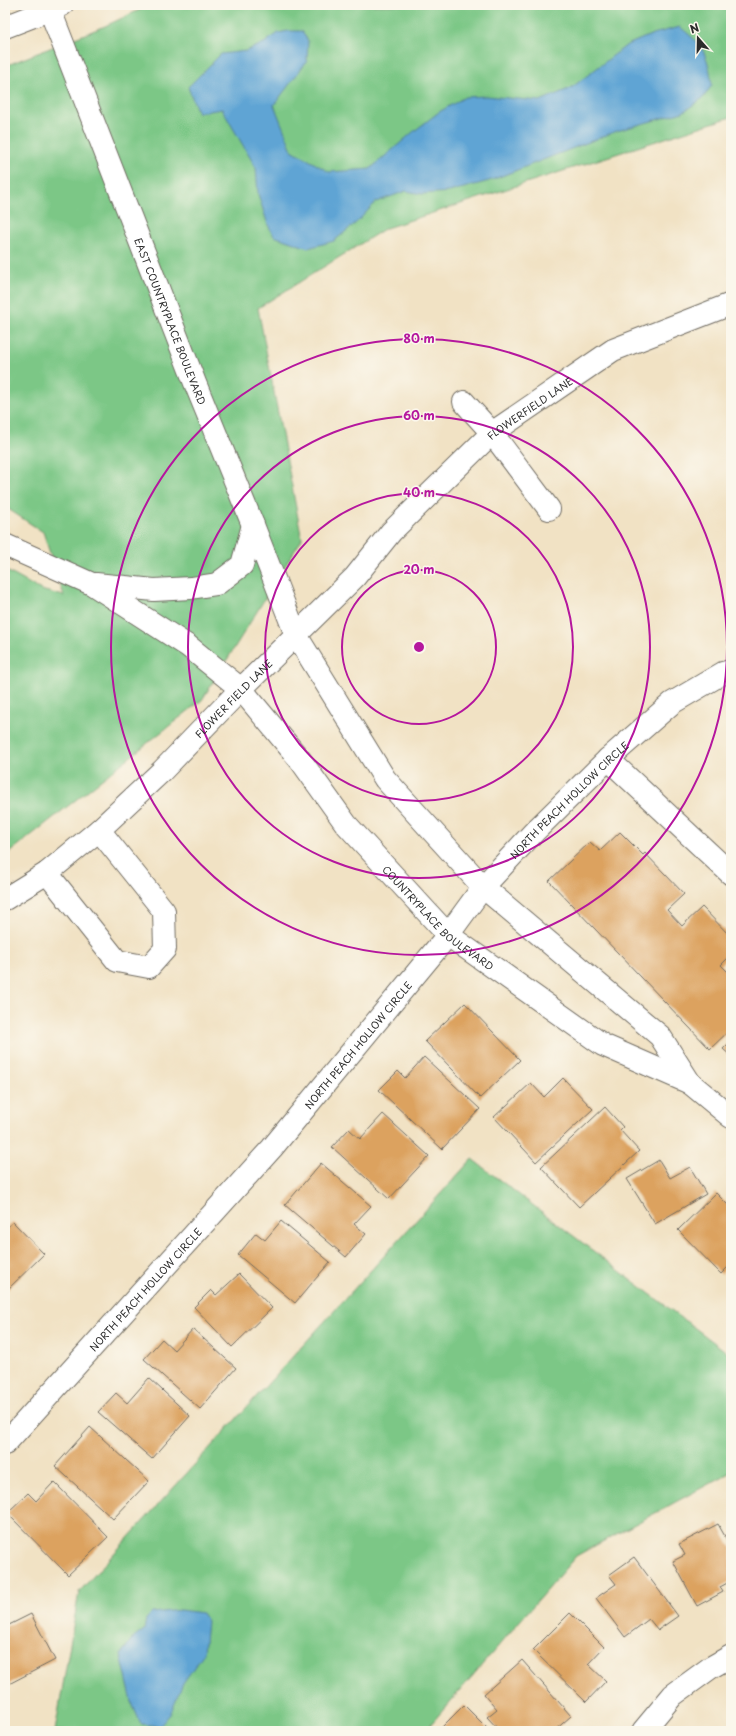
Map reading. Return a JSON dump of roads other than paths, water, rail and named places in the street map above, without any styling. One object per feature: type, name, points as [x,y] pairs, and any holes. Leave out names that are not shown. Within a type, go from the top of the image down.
[{"type":"street","points":[[5,27],[53,7]]},
{"type":"street","name":"EAST COUNTRYPLACE BOULEVARD","points":[[53,7],[195,383],[296,635]]},
{"type":"street","name":"FLOWERFIELD LANE","points":[[365,564],[391,532],[492,433],[613,350],[731,304]]},
{"type":"street","points":[[464,402],[492,433],[549,509]]},
{"type":"street","points":[[5,545],[92,584],[154,590],[191,588],[217,584],[242,565],[253,525]]},
{"type":"street","name":"FLOWER FIELD LANE","points":[[5,899],[47,873],[99,830],[162,771],[365,564]]},
{"type":"street","name":"COUNTRYPLACE BOULEVARD","points":[[92,584],[188,646],[242,688],[301,760],[346,824],[448,935],[603,1045],[690,1083],[731,1117]]},
{"type":"street","name":"COUNTRYPLACE BOULEVARD","points":[[296,635],[384,779],[483,887],[660,1036],[690,1083]]},
{"type":"street","name":"NORTH PEACH HOLLOW CIRCLE","points":[[5,1444],[206,1219],[272,1148],[448,935],[483,887],[534,832],[608,759],[672,703],[723,673],[731,670]]},
{"type":"street","points":[[608,759],[730,870]]},
{"type":"street","points":[[47,873],[117,961],[150,967],[165,949],[164,911],[99,830]]},
{"type":"street","points":[[643,1731],[673,1695],[710,1668],[731,1656]]},
{"type":"water","points":[[680,27],[695,40],[704,52],[709,66],[712,85],[703,98],[683,112],[617,131],[489,181],[449,192],[422,194],[406,191],[376,202],[357,222],[334,241],[308,248],[274,236],[268,225],[258,194],[256,168],[222,109],[198,113],[188,87],[221,54],[246,51],[264,43],[278,33],[302,31],[308,41],[307,61],[274,105],[292,150],[329,172],[370,169],[439,112],[465,97],[486,96],[540,101],[571,88],[627,45],[653,34]]},
{"type":"water","points":[[180,1610],[202,1613],[207,1621],[204,1653],[183,1683],[171,1713],[160,1726],[141,1724],[133,1706],[121,1655],[131,1640],[144,1630],[146,1619],[152,1613]]}]
